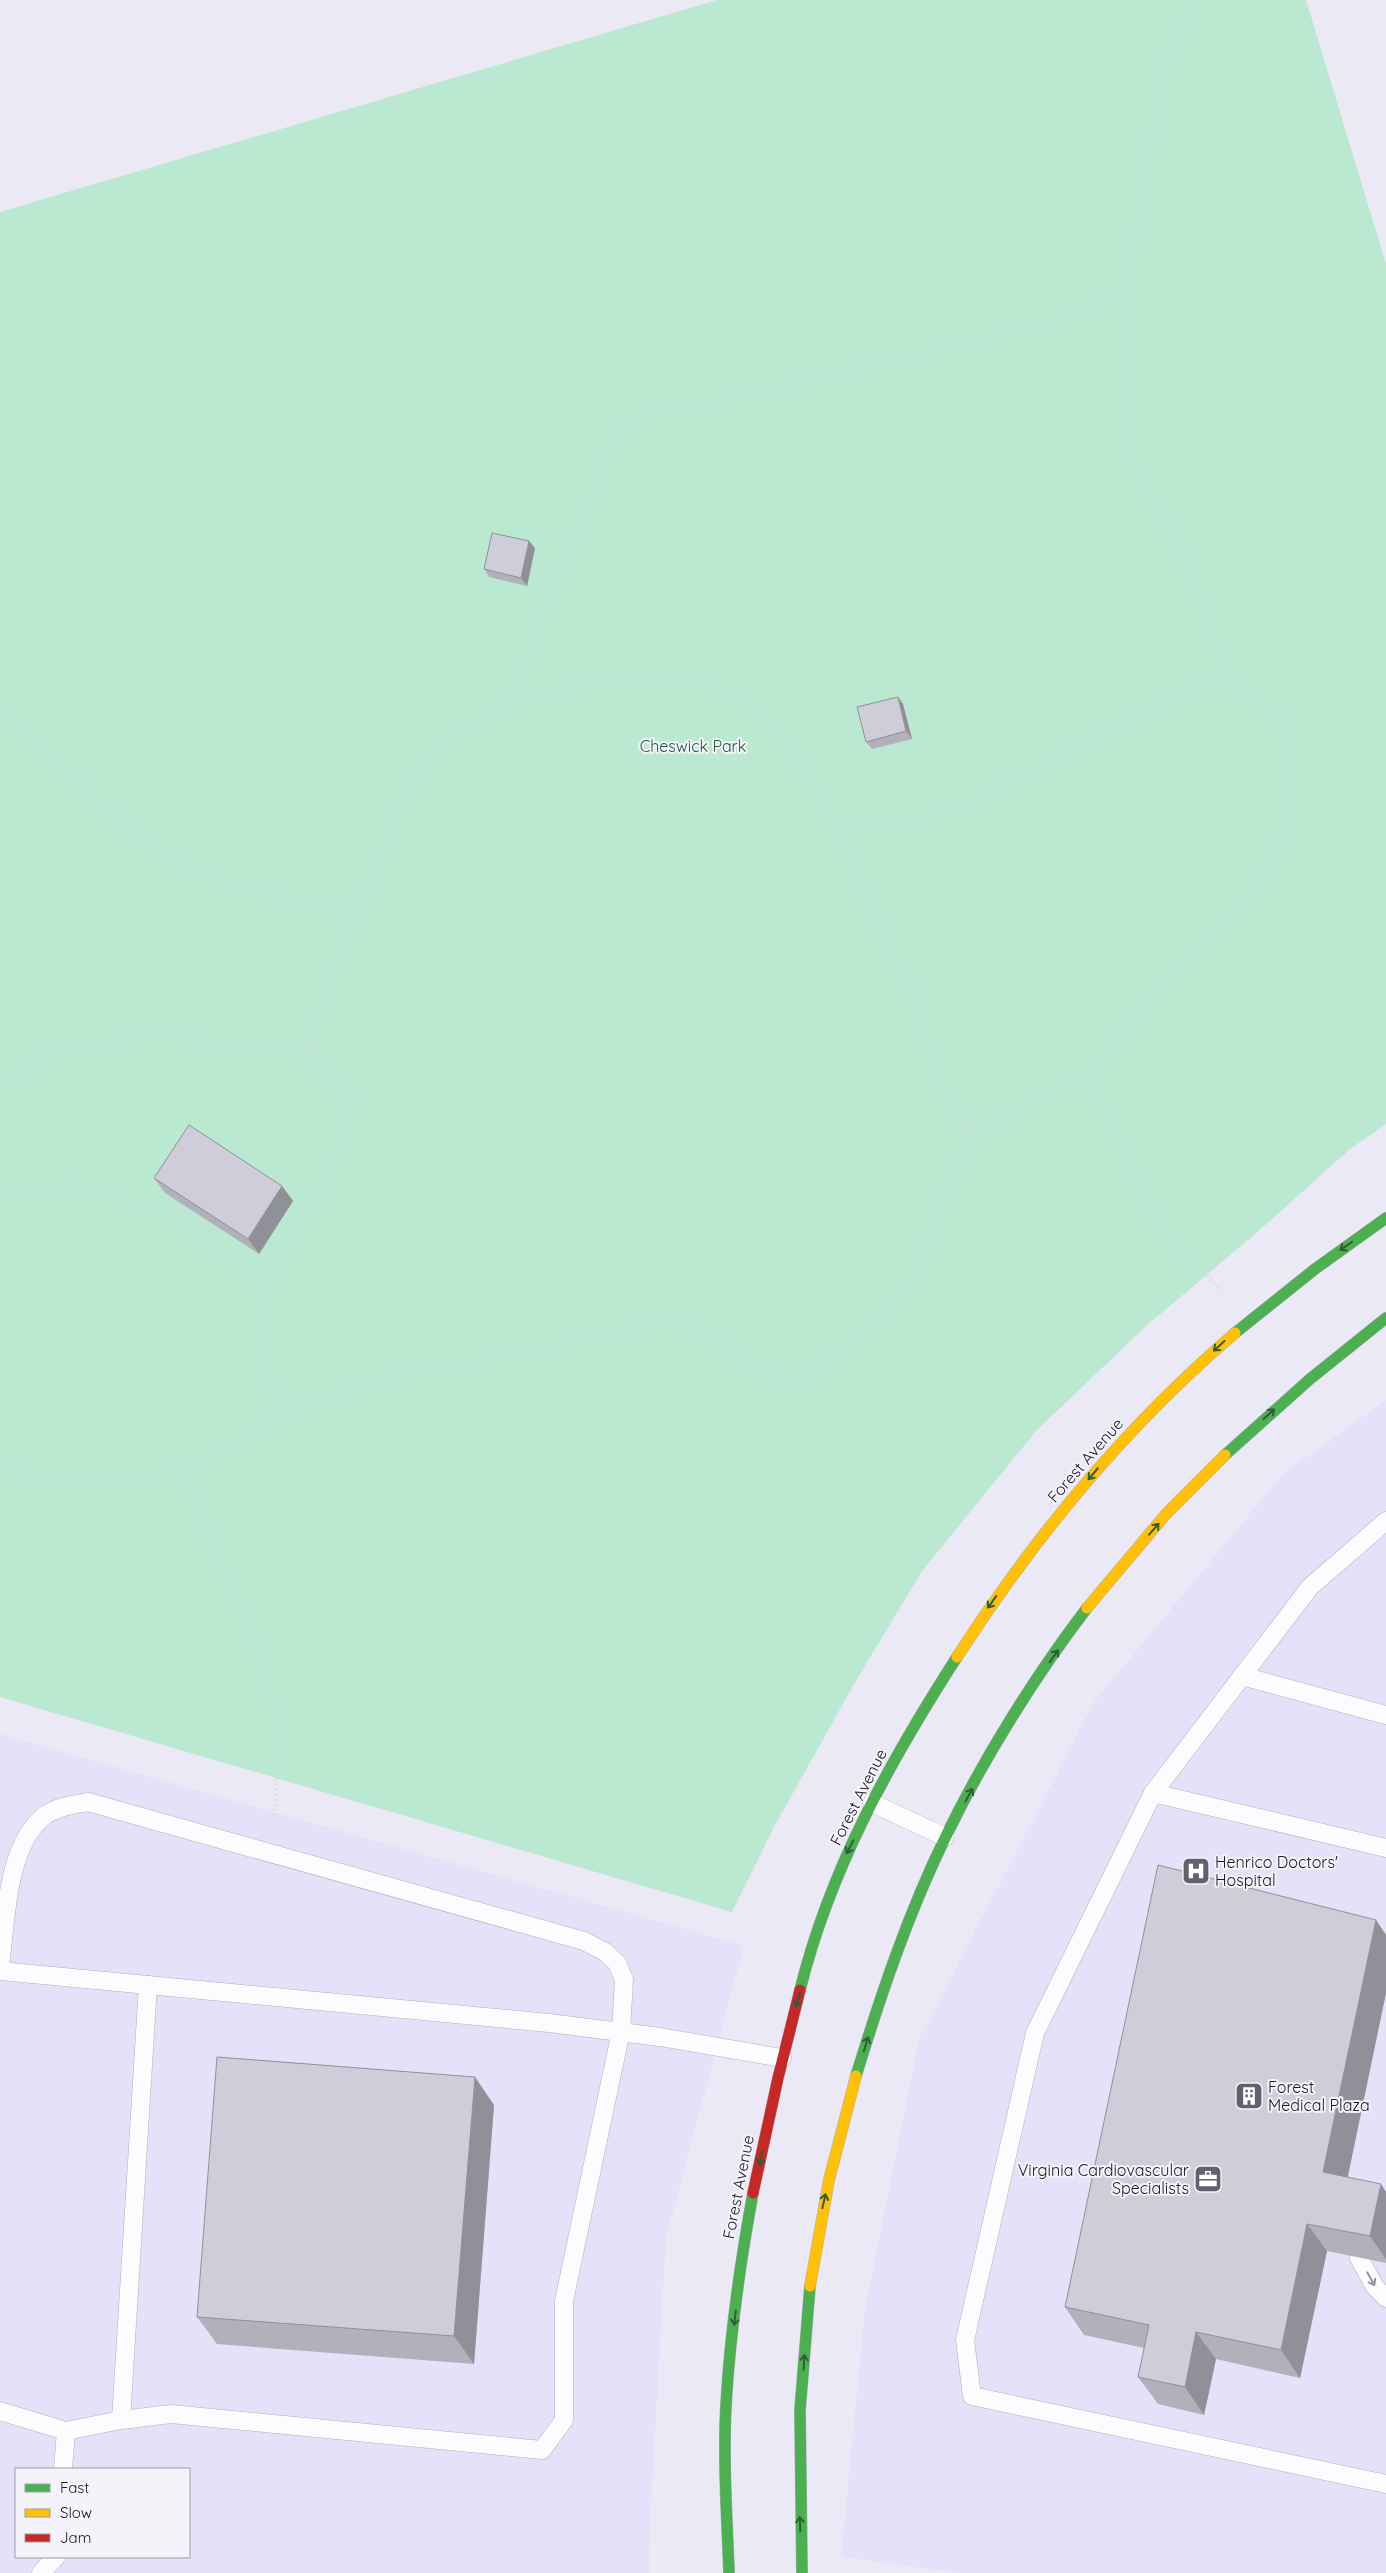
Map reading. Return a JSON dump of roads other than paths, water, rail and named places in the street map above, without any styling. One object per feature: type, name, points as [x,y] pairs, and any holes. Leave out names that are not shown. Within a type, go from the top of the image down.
[{"type":"main road","name":"Forest Avenue","points":[[729,2573],[725,2461],[731,2356],[743,2250],[782,2058],[818,1923],[846,1854],[905,1740],[963,1646],[1023,1558],[1118,1444],[1184,1378],[1250,1318],[1306,1274],[1386,1218]]},
{"type":"main road","points":[[802,2573],[799,2455],[807,2312],[821,2215],[844,2112],[886,1981],[945,1837],[1008,1725],[1102,1588],[1159,1523],[1233,1447],[1330,1361],[1386,1318]]},
{"type":"lane","points":[[1386,1521],[1310,1587],[1153,1792],[1035,2033],[965,2340],[972,2396],[1386,2484]]},
{"type":"lane","points":[[1242,1676],[1382,1708]]},
{"type":"lane","points":[[1153,1792],[1386,1848]]},
{"type":"lane","points":[[0,1967],[15,1861],[27,1835],[45,1815],[73,1804],[88,1802],[584,1941],[605,1952],[617,1962],[624,1980],[621,2031],[564,2301],[564,2420],[542,2450],[172,2414],[121,2420],[66,2431],[0,2411]]},
{"type":"lane","points":[[872,1803],[945,1837]]},
{"type":"lane","points":[[0,1971],[621,2031],[782,2058]]},
{"type":"lane","points":[[121,2420],[148,1985]]},
{"type":"lane","points":[[1359,2258],[1375,2287],[1386,2298]]},
{"type":"lane","points":[[63,2468],[66,2431]]},
{"type":"lane","points":[[41,2573],[55,2558]]},
{"type":"place","name":"Henrico Doctors' Hospital","points":[[1196,1871]]},
{"type":"place","name":"Forest Medical Plaza","points":[[1249,2096]]},
{"type":"place","name":"Virginia Cardiovascular Specialists","points":[[1208,2179]]},
{"type":"park label","name":"Cheswick Park","points":[[693,746]]}]
